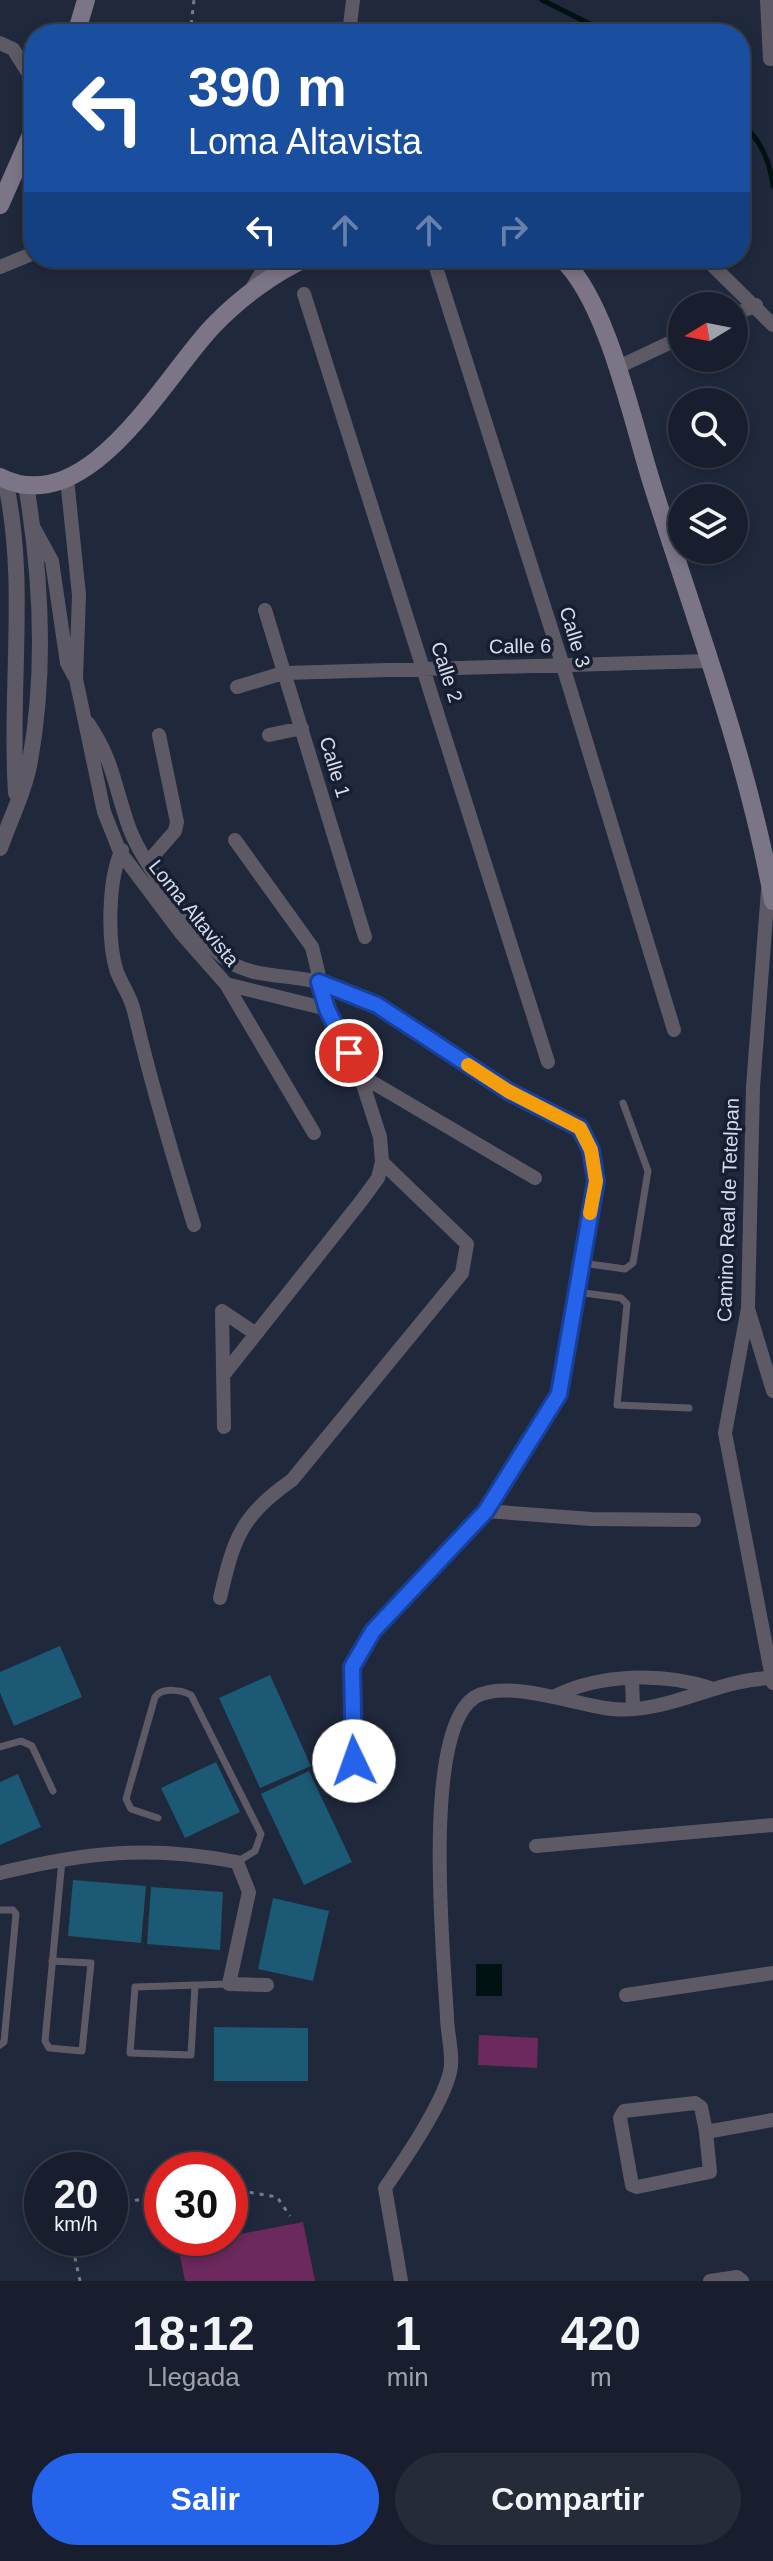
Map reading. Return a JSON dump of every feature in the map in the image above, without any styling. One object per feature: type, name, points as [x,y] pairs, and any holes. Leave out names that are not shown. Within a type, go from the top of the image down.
[{"type":"main road","points":[[79,24],[86,0]]},
{"type":"main road","points":[[0,205],[24,151]]},
{"type":"main road","points":[[2,478],[26,485],[67,479],[102,458],[215,325],[248,295],[291,268]]},
{"type":"main road","points":[[569,268],[586,290],[616,368],[709,661],[773,901]]},
{"type":"street","points":[[350,24],[353,0]]},
{"type":"street","points":[[767,0],[770,59]]},
{"type":"street","points":[[0,43],[13,49],[24,66]]},
{"type":"street","points":[[0,267],[24,257]]},
{"type":"street","points":[[248,295],[266,268]]},
{"type":"street","name":"Calle 3","points":[[436,268],[563,666],[674,1030]]},
{"type":"street","points":[[716,268],[773,325]]},
{"type":"street","name":"Calle 2","points":[[304,294],[548,1062]]},
{"type":"street","points":[[748,309],[756,305]]},
{"type":"street","points":[[616,368],[668,344]]},
{"type":"street","points":[[2,478],[15,577],[12,735],[17,802]]},
{"type":"street","name":"Loma Altavista","points":[[67,479],[79,595],[76,679]]},
{"type":"street","points":[[0,848],[30,764],[35,708],[39,590],[26,485]]},
{"type":"street","name":"Loma Altavista","points":[[33,525],[52,561],[67,663],[76,679],[88,723],[104,812],[120,852],[181,933],[226,984],[327,1009]]},
{"type":"street","name":"Calle 1","points":[[265,610],[365,937]]},
{"type":"street","name":"Calle 6","points":[[237,687],[283,673],[709,661]]},
{"type":"street","points":[[88,723],[107,751],[135,840],[192,923],[224,958],[237,967],[319,982],[377,1005],[508,1091],[580,1128],[591,1150],[596,1181],[559,1394],[486,1511],[373,1631],[352,1667],[354,1761]]},
{"type":"street","points":[[269,735],[302,728]]},
{"type":"street","points":[[148,862],[175,831],[177,822],[159,735]]},
{"type":"street","points":[[135,840],[120,852],[111,930],[117,970],[133,1006],[146,1067],[194,1225]]},
{"type":"street","points":[[225,1373],[362,1200],[378,1178],[382,1162],[380,1137],[360,1075],[327,1009],[312,947],[235,840]]},
{"type":"street","name":"Camino Real de Tetelpan","points":[[769,878],[753,1087],[748,1308],[725,1433],[773,1680]]},
{"type":"street","points":[[226,984],[314,1133]]},
{"type":"street","points":[[327,1009],[357,998]]},
{"type":"street","points":[[360,1075],[535,1178]]},
{"type":"street","points":[[220,1598],[231,1554],[242,1527],[260,1503],[292,1480],[462,1273],[467,1244],[382,1162]]},
{"type":"street","points":[[748,1308],[773,1391]]},
{"type":"street","points":[[224,1427],[222,1311],[256,1334]]},
{"type":"street","points":[[486,1511],[591,1519],[694,1520]]},
{"type":"street","points":[[632,1679],[633,1708]]},
{"type":"street","points":[[557,1695],[594,1680],[696,1683],[710,1688]]},
{"type":"street","points":[[401,2281],[385,2188],[417,2142],[451,2071],[440,1876],[444,1763],[463,1711],[475,1697],[495,1692],[557,1695],[595,1707],[633,1708],[665,1704],[710,1688],[773,1680]]},
{"type":"street","points":[[536,1846],[773,1825]]},
{"type":"street","points":[[0,1873],[62,1860],[140,1850],[184,1851],[237,1862],[249,1892],[229,1984],[267,1985]]},
{"type":"street","points":[[626,1995],[773,1973]]},
{"type":"street","points":[[695,2103],[701,2107],[706,2132],[710,2172],[637,2187],[632,2185],[621,2113],[695,2103]]},
{"type":"street","points":[[706,2132],[773,2120]]},
{"type":"street","points":[[710,2281],[737,2277],[742,2281]]},
{"type":"lane","points":[[582,1263],[625,1269],[633,1263],[648,1171],[623,1103]]},
{"type":"lane","points":[[577,1292],[621,1298],[627,1304],[617,1405],[689,1408]]},
{"type":"lane","points":[[158,1818],[131,1809],[126,1799],[155,1697],[163,1691],[184,1691],[191,1695],[261,1834],[255,1851],[237,1862]]},
{"type":"lane","points":[[0,1747],[21,1741],[32,1746],[53,1791]]},
{"type":"lane","points":[[52,1961],[91,1963],[82,2051],[46,2046],[52,1961],[62,1860]]},
{"type":"lane","points":[[0,1910],[13,1910],[16,1914],[4,2042],[0,2045]]},
{"type":"lane","points":[[195,1985],[191,2055],[130,2053],[133,1989],[195,1985],[229,1984]]},
{"type":"path","points":[[191,24],[194,0]]},
{"type":"path","points":[[248,2192],[277,2197],[290,2216]]},
{"type":"path","points":[[76,2256],[80,2281]]},
{"type":"shaded area","points":[[476,1964],[502,1964],[502,1996],[476,1996]]},
{"type":"shaded area","points":[[479,2035],[538,2038],[537,2068],[478,2065]]},
{"type":"shaded area","points":[[303,2222],[315,2281],[185,2281],[180,2256],[248,2256],[248,2233]]},
{"type":"building","points":[[60,1646],[82,1697],[14,1726],[0,1693],[0,1672]]},
{"type":"building","points":[[270,1675],[311,1766],[260,1788],[219,1698]]},
{"type":"building","points":[[216,1762],[240,1812],[185,1838],[161,1788]]},
{"type":"building","points":[[309,1771],[352,1862],[304,1885],[261,1794]]},
{"type":"building","points":[[18,1774],[41,1827],[0,1845],[0,1782]]},
{"type":"building","points":[[73,1880],[146,1886],[141,1943],[68,1936]]},
{"type":"building","points":[[151,1887],[223,1892],[220,1950],[147,1944]]},
{"type":"building","points":[[273,1898],[329,1911],[313,1981],[258,1969]]},
{"type":"building","points":[[214,2027],[308,2028],[308,2081],[214,2081]]},
{"type":"waterway","points":[[542,0],[590,24]]},
{"type":"waterway","points":[[750,132],[763,151],[773,186]]},
{"type":"slow traffic","points":[[468,1065],[508,1091],[580,1128],[591,1150],[596,1181],[590,1213]]},
{"type":"route","points":[[349,1053],[327,1009],[319,982],[377,1005],[508,1091],[580,1128],[591,1150],[596,1181],[559,1394],[486,1511],[373,1631],[352,1667],[354,1761]]}]
